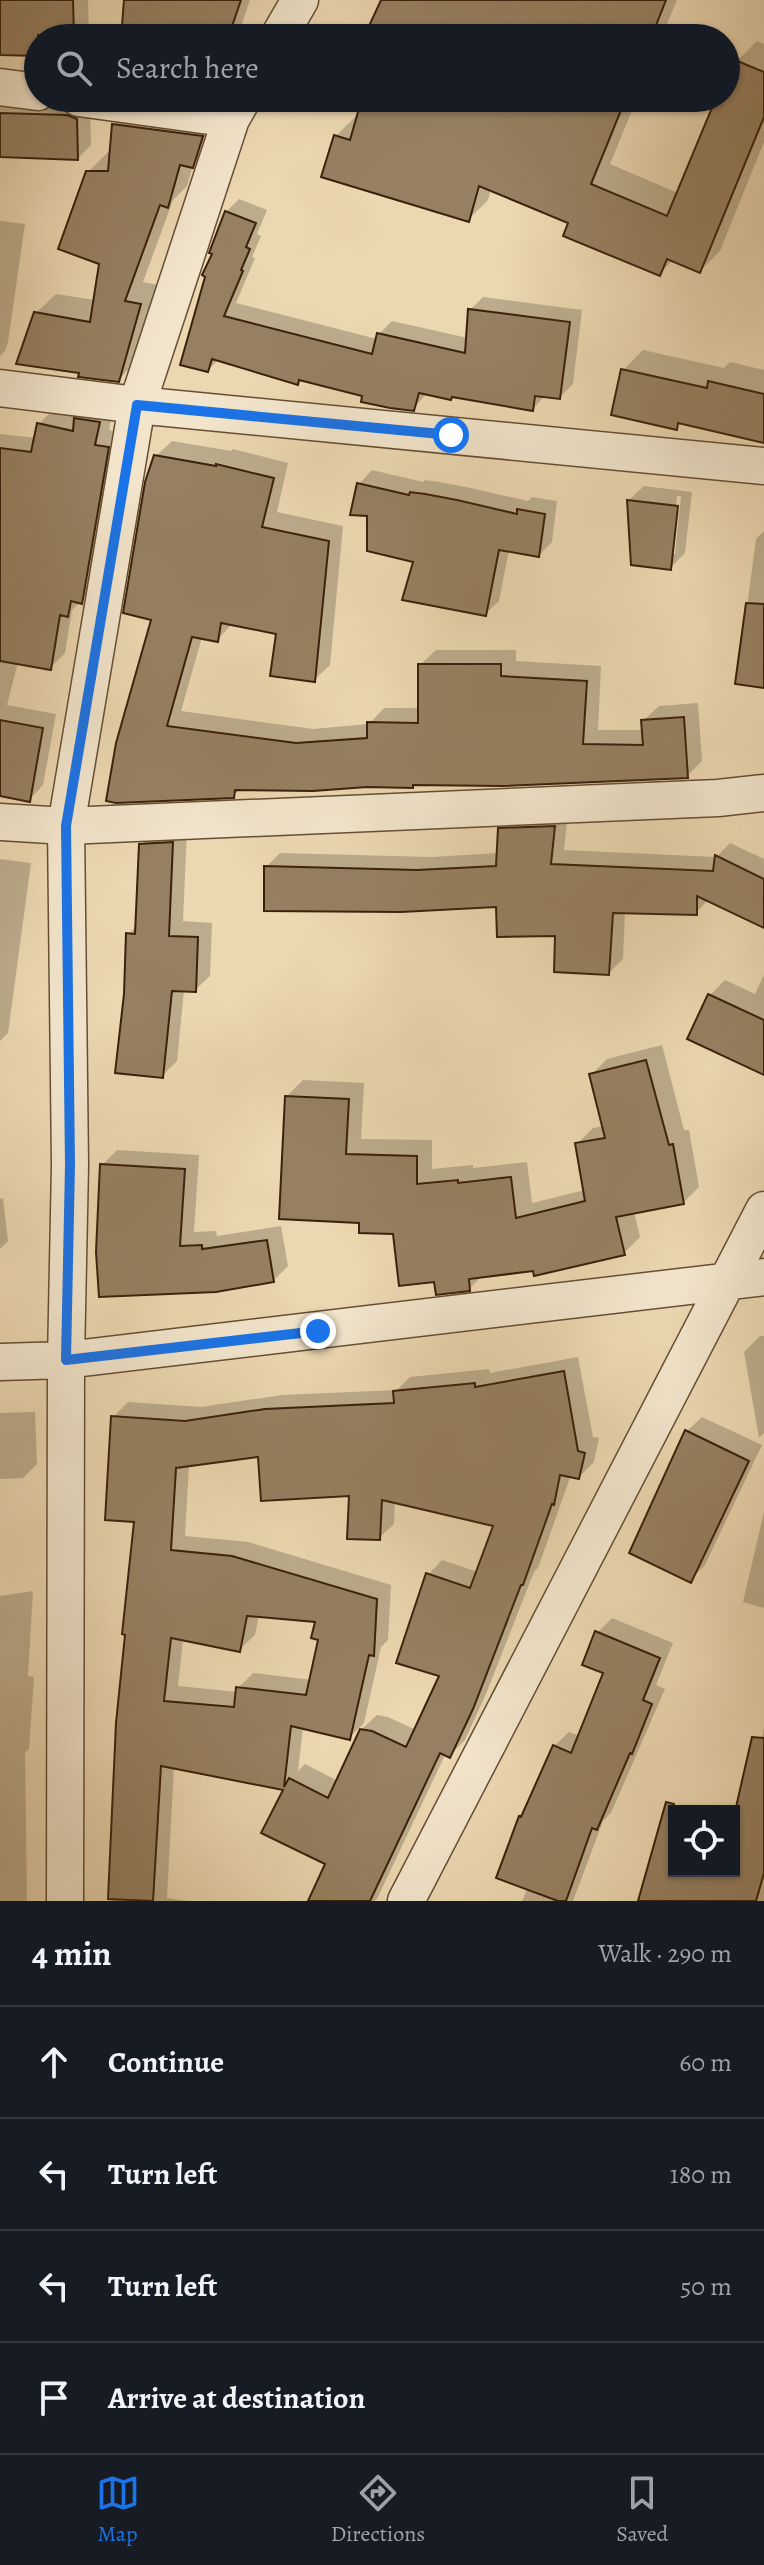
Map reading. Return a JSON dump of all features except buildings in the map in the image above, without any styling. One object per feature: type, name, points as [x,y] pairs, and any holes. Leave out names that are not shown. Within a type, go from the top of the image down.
[{"type":"street","points":[[286,24],[300,0]]},
{"type":"street","points":[[0,87],[24,90]]},
{"type":"street","points":[[65,1901],[66,1360],[70,1165],[66,826],[137,405],[236,112]]},
{"type":"street","points":[[0,388],[137,405],[764,466]]},
{"type":"street","points":[[0,822],[66,826],[702,799],[764,793]]},
{"type":"street","points":[[406,1901],[764,1210]]},
{"type":"street","points":[[0,1362],[66,1360],[764,1277]]},
{"type":"route","points":[[318,1331],[66,1360],[70,1165],[66,826],[137,405],[451,435]]}]
